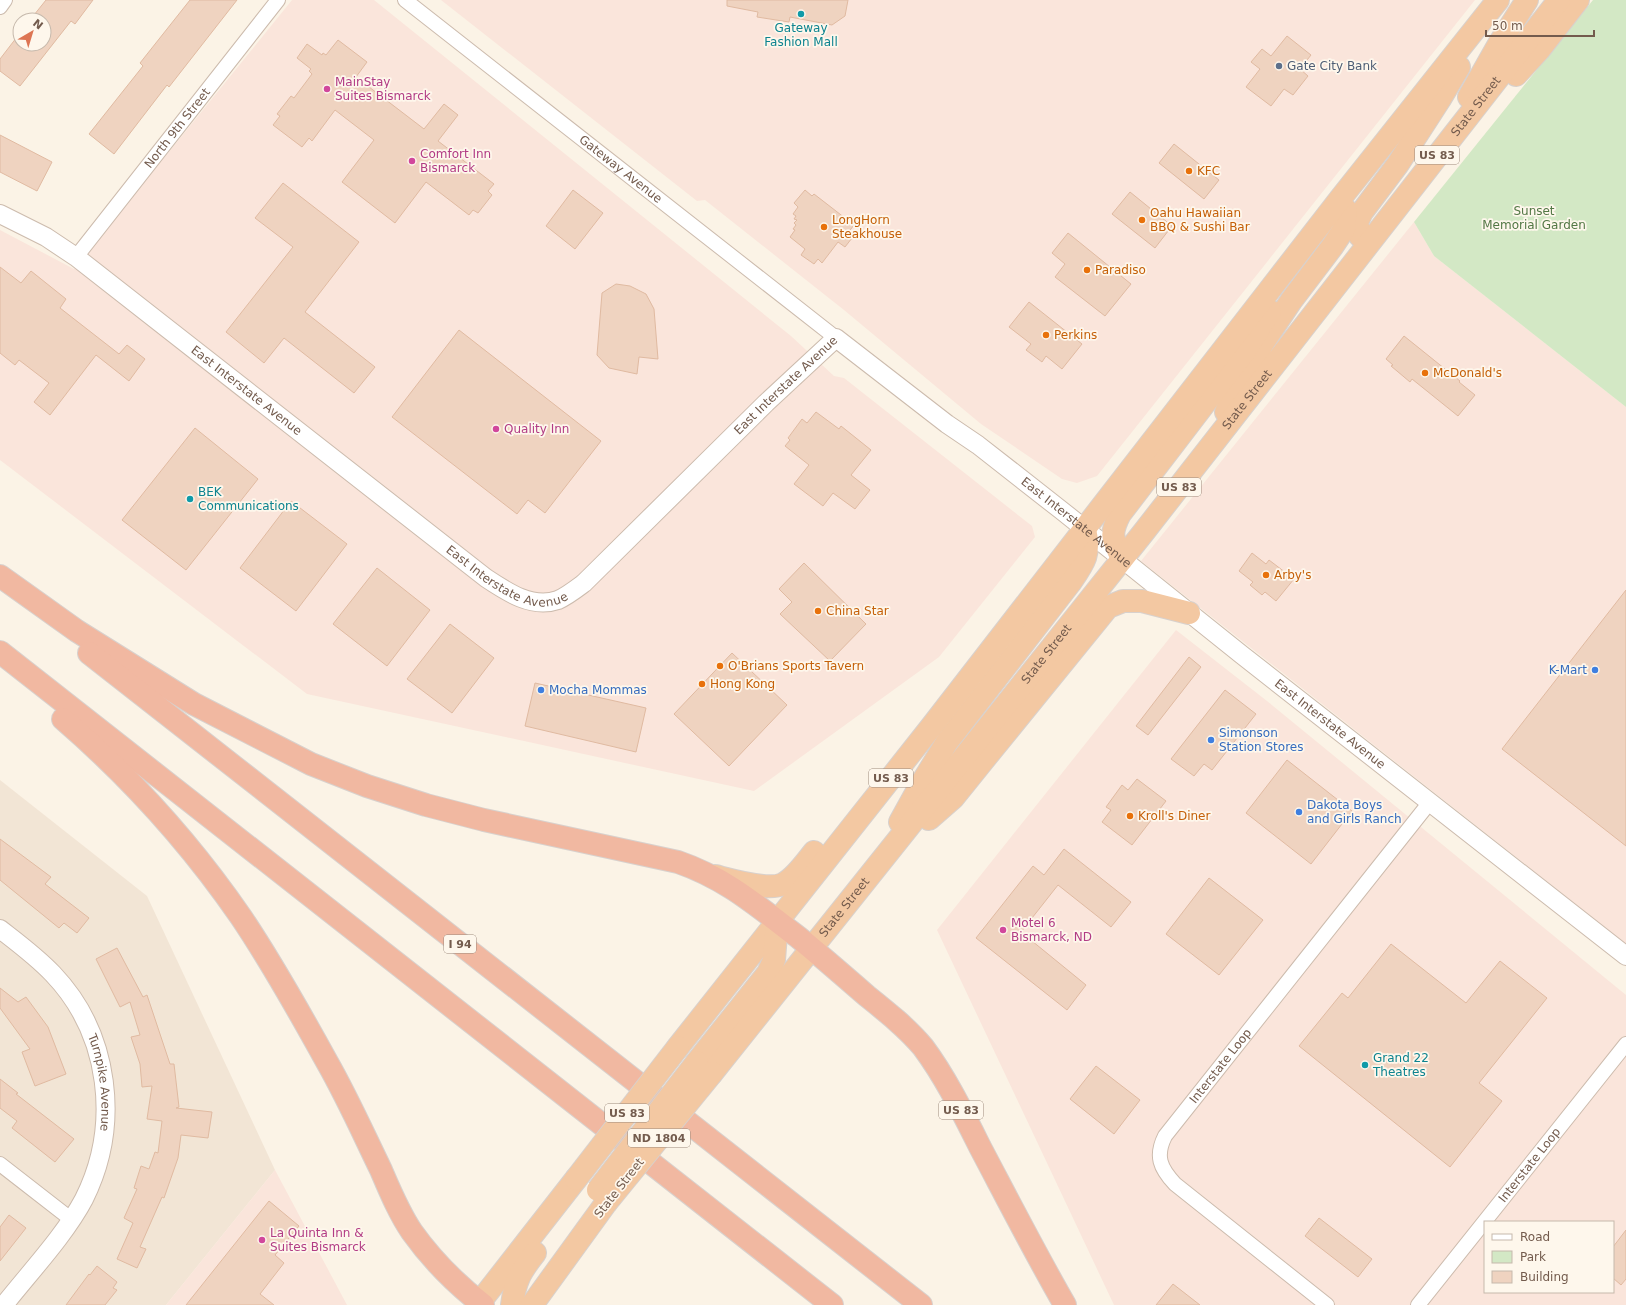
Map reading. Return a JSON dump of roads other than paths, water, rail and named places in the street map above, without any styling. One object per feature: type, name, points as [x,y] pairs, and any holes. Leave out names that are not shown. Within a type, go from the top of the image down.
[{"type":"highway","points":[[1360,236],[1357,222],[1362,212],[1398,164],[1440,99],[1499,0]]},
{"type":"highway","name":"State Street","points":[[532,1305],[552,1277],[591,1192],[694,1060],[746,960],[1042,585],[1299,253],[1499,0]]},
{"type":"highway","points":[[1436,157],[1499,44],[1527,0]]},
{"type":"highway","name":"State Street","points":[[482,1304],[591,1192],[694,1060],[812,949],[1122,559],[1558,0]]},
{"type":"highway","points":[[1460,126],[1507,85],[1539,50],[1578,0]]},
{"type":"highway","points":[[1208,449],[1237,388],[1263,343],[1291,301],[1344,229],[1346,210]]},
{"type":"highway","points":[[1122,559],[1113,539],[1113,526],[1120,514],[1244,352],[1273,306],[1299,253]]},
{"type":"highway","points":[[881,863],[897,826],[947,742],[1070,583],[1083,564],[1088,553],[1085,529]]},
{"type":"highway","points":[[0,576],[77,631],[194,704],[283,751],[367,786],[426,805],[484,820],[678,862],[727,884],[812,949]]},
{"type":"highway","name":"I 94","points":[[0,583],[921,1305]]},
{"type":"highway","points":[[712,876],[764,886],[783,884],[799,871],[1007,608],[1042,585]]},
{"type":"highway","points":[[881,863],[953,798],[1108,607],[1123,600],[1142,601],[1189,613]]},
{"type":"highway","points":[[0,652],[832,1305]]},
{"type":"highway","points":[[0,667],[50,708],[114,765],[158,811],[198,859],[240,917],[283,985],[346,1097],[395,1200],[411,1230],[444,1270],[482,1304]]},
{"type":"highway","points":[[694,1060],[768,974],[774,960],[777,921]]},
{"type":"highway","name":"US 83","points":[[812,949],[911,1034],[934,1062],[955,1099],[1044,1270],[1065,1305]]},
{"type":"highway","points":[[512,1305],[516,1282],[522,1271],[591,1192]]},
{"type":"street","points":[[0,6],[5,0]]},
{"type":"street","name":"North 9th Street","points":[[76,257],[278,0]]},
{"type":"street","name":"Gateway Avenue","points":[[405,0],[836,338]]},
{"type":"street","name":"East Interstate Avenue","points":[[0,214],[46,237],[76,257],[486,578],[513,595],[528,600],[543,602],[558,600],[584,583],[777,392],[836,338],[947,424],[978,445],[1189,613],[1626,956]]},
{"type":"street","name":"Interstate Loop","points":[[1327,1305],[1175,1184],[1163,1169],[1160,1161],[1161,1144],[1165,1136],[1430,802]]},
{"type":"street","name":"Turnpike Avenue","points":[[0,929],[54,974],[75,1002],[96,1048],[105,1086],[106,1106],[106,1125],[99,1161],[92,1181],[72,1220],[4,1305]]},
{"type":"street","name":"Interstate Loop","points":[[1485,1221],[1626,1044]]},
{"type":"street","points":[[0,1164],[72,1220]]},
{"type":"street","name":"Interstate Loop","points":[[1418,1305],[1484,1222]]},
{"type":"place","name":"Gateway Fashion Mall","points":[[801,14]]},
{"type":"place","name":"Gate City Bank","points":[[1279,66]]},
{"type":"place","name":"MainStay Suites Bismarck","points":[[327,89]]},
{"type":"place","name":"Comfort Inn Bismarck","points":[[412,161]]},
{"type":"place","name":"KFC","points":[[1189,171]]},
{"type":"place","name":"Oahu Hawaiian BBQ & Sushi Bar","points":[[1142,220]]},
{"type":"place","name":"LongHorn Steakhouse","points":[[824,227]]},
{"type":"place","name":"Paradiso","points":[[1087,270]]},
{"type":"place","name":"Perkins","points":[[1046,335]]},
{"type":"place","name":"McDonald's","points":[[1425,373]]},
{"type":"place","name":"Quality Inn","points":[[496,429]]},
{"type":"place","name":"BEK Communications","points":[[190,499]]},
{"type":"place","name":"Arby's","points":[[1266,575]]},
{"type":"place","name":"China Star","points":[[818,611]]},
{"type":"place","name":"O'Brians Sports Tavern","points":[[720,666]]},
{"type":"place","name":"K-Mart","points":[[1595,670]]},
{"type":"place","name":"Hong Kong","points":[[702,684]]},
{"type":"place","name":"Mocha Mommas","points":[[541,690]]},
{"type":"place","name":"Simonson Station Stores","points":[[1211,740]]},
{"type":"place","name":"Dakota Boys and Girls Ranch","points":[[1299,812]]},
{"type":"place","name":"Kroll's Diner","points":[[1130,816]]},
{"type":"place","name":"Motel 6 Bismarck, ND","points":[[1003,930]]},
{"type":"place","name":"Grand 22 Theatres","points":[[1365,1065]]},
{"type":"place","name":"La Quinta Inn & Suites Bismarck","points":[[262,1240]]},
{"type":"park label","name":"Sunset Memorial Garden","points":[[1534,218]]}]
